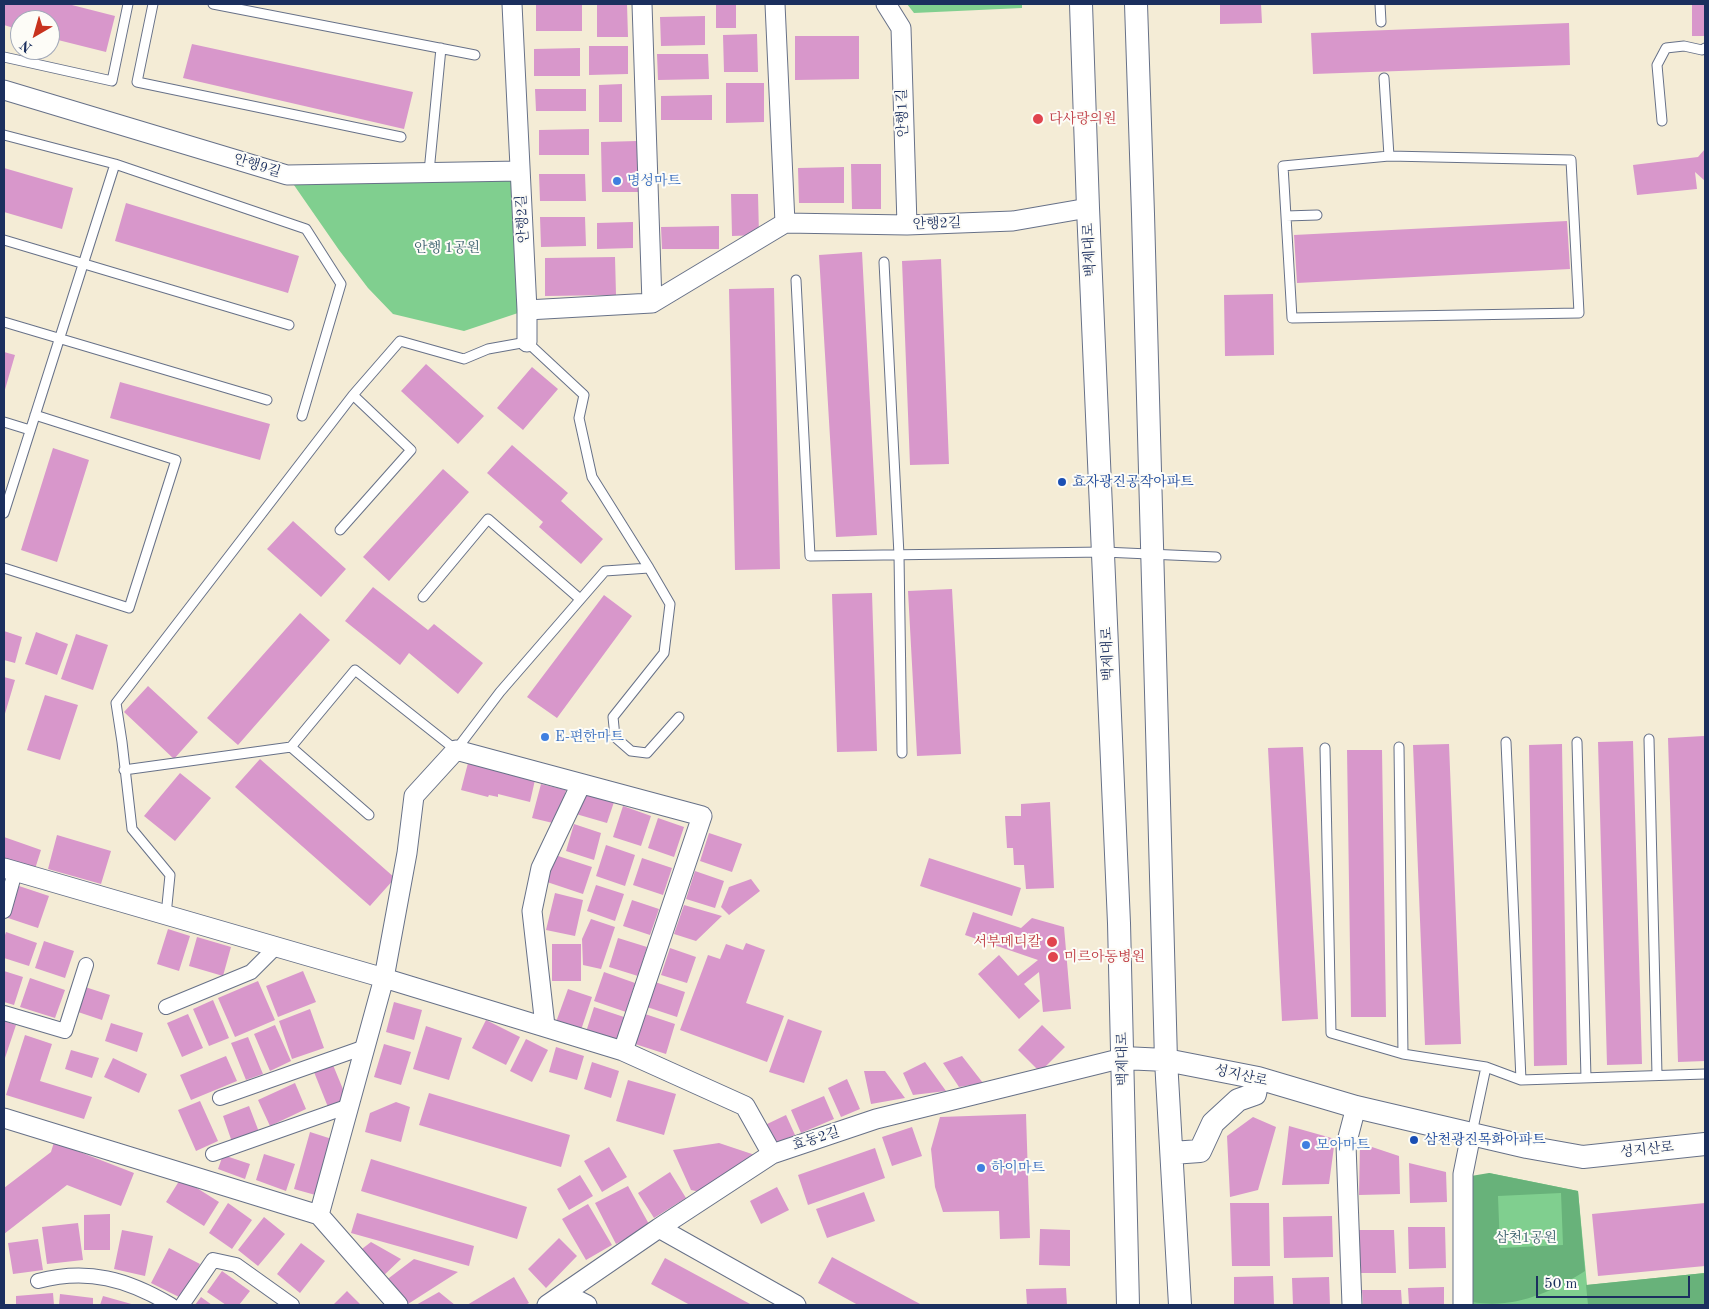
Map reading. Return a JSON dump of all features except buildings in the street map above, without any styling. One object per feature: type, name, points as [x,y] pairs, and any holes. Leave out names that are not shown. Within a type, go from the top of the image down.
[{"type":"street","name":"안행2길","points":[[512,4],[527,310],[526,342]]},
{"type":"street","points":[[642,4],[652,303]]},
{"type":"street","points":[[527,310],[652,303],[785,223],[775,4]]},
{"type":"street","name":"안행1길","points":[[886,4],[901,28],[907,225]]},
{"type":"street","name":"백제대로","points":[[1081,4],[1088,208],[1120,923],[1128,1305]]},
{"type":"street","points":[[1136,4],[1166,1060],[1180,1305]]},
{"type":"street","name":"안행9길","points":[[4,90],[287,175],[520,170]]},
{"type":"street","name":"안행2길","points":[[785,223],[907,225],[1014,221],[1088,208]]},
{"type":"street","points":[[319,1216],[384,978],[407,853],[414,796],[456,750],[702,816],[622,1051]]},
{"type":"street","points":[[545,1026],[532,912],[541,868],[581,784]]},
{"type":"street","points":[[4,911],[9,870],[545,1026],[622,1051],[745,1106],[772,1154]]},
{"type":"street","points":[[166,1007],[251,972],[276,947]]},
{"type":"street","points":[[4,1013],[65,1030],[86,965]]},
{"type":"street","points":[[220,1098],[365,1047]]},
{"type":"street","name":"성지산로","points":[[1123,1058],[1166,1060],[1258,1078],[1356,1107],[1527,1147],[1583,1157],[1705,1144]]},
{"type":"street","name":"효동2길","points":[[547,1305],[659,1228],[772,1154],[876,1119],[1123,1058]]},
{"type":"street","points":[[1172,1153],[1200,1151],[1213,1122],[1238,1100],[1255,1094],[1258,1078]]},
{"type":"street","points":[[213,1154],[349,1106]]},
{"type":"street","points":[[1352,1305],[1346,1145],[1356,1107]]},
{"type":"street","points":[[4,1118],[319,1216],[398,1305]]},
{"type":"street","points":[[1463,1305],[1462,1174],[1471,1134]]},
{"type":"street","points":[[659,1228],[796,1305]]},
{"type":"street","points":[[182,1305],[213,1260],[236,1265],[292,1305]]},
{"type":"street","points":[[38,1281],[60,1276],[88,1275],[116,1280],[148,1291],[170,1305]]},
{"type":"street","points":[[565,1294],[587,1305]]},
{"type":"lane","points":[[4,57],[112,80],[128,4]]},
{"type":"lane","points":[[154,4],[138,82],[401,137]]},
{"type":"lane","points":[[214,4],[475,55]]},
{"type":"lane","points":[[1380,4],[1381,22]]},
{"type":"lane","points":[[1662,121],[1657,65],[1666,48],[1684,46],[1702,50],[1705,48]]},
{"type":"lane","points":[[429,172],[440,48]]},
{"type":"lane","points":[[1384,78],[1389,156]]},
{"type":"lane","points":[[4,135],[115,164],[306,229],[341,284],[302,416]]},
{"type":"lane","points":[[1389,156],[1571,160],[1579,313],[1292,318],[1282,166],[1389,156]]},
{"type":"lane","points":[[4,513],[8,486],[35,415],[115,164]]},
{"type":"lane","points":[[1286,216],[1317,215]]},
{"type":"lane","points":[[4,240],[289,325]]},
{"type":"lane","points":[[884,262],[899,555],[902,753]]},
{"type":"lane","points":[[796,280],[810,556],[1104,552],[1216,557]]},
{"type":"lane","points":[[4,322],[267,400]]},
{"type":"lane","points":[[166,915],[170,875],[132,829],[116,703],[353,395],[400,341],[464,359],[488,349],[526,342],[584,395],[579,418],[592,477],[670,604],[664,654],[613,717],[615,737],[631,751],[647,753],[679,718]]},
{"type":"lane","points":[[340,530],[411,450],[353,395]]},
{"type":"lane","points":[[4,568],[129,608],[176,460],[35,415]]},
{"type":"lane","points":[[4,422],[30,430]]},
{"type":"lane","points":[[423,597],[488,519],[580,599]]},
{"type":"lane","points":[[124,770],[290,747],[355,670],[456,750],[500,692],[605,571],[649,568]]},
{"type":"lane","points":[[1649,739],[1657,1075]]},
{"type":"lane","points":[[1506,742],[1521,1080]]},
{"type":"lane","points":[[1578,742],[1586,1078]]},
{"type":"lane","points":[[290,747],[369,815]]},
{"type":"lane","points":[[1399,747],[1403,1054]]},
{"type":"lane","points":[[1325,748],[1331,1033],[1403,1054],[1486,1067],[1521,1080],[1705,1074]]},
{"type":"lane","points":[[1471,1134],[1486,1067]]},
{"type":"green space","points":[[907,4],[1022,4],[1022,8],[914,13]]},
{"type":"green space","name":"안행 1공원","points":[[520,171],[527,310],[464,331],[393,314],[368,288],[339,250],[287,175]]},
{"type":"green space","name":"삼천1공원","points":[[1489,1173],[1578,1191],[1587,1285],[1705,1273],[1705,1305],[1472,1305]]},
{"type":"green space","points":[[1489,1173],[1578,1191],[1585,1271],[1545,1292],[1517,1301],[1487,1304],[1472,1302],[1471,1176]],"holes":[[[1561,1193],[1563,1245],[1500,1248],[1498,1196]]]},
{"type":"green space","points":[[1705,1273],[1705,1305],[1588,1305],[1586,1285]]},
{"type":"place","name":"다사랑의원","points":[[1038,119]]},
{"type":"place","name":"명성마트","points":[[617,181]]},
{"type":"place","name":"효자광진공작아파트","points":[[1062,482]]},
{"type":"place","name":"E-편한마트","points":[[545,737]]},
{"type":"place","name":"서부메디칼","points":[[1052,942]]},
{"type":"place","name":"미르아동병원","points":[[1053,957]]},
{"type":"place","name":"삼천광진목화아파트","points":[[1414,1140]]},
{"type":"place","name":"모아마트","points":[[1306,1145]]},
{"type":"place","name":"하이마트","points":[[981,1168]]}]
